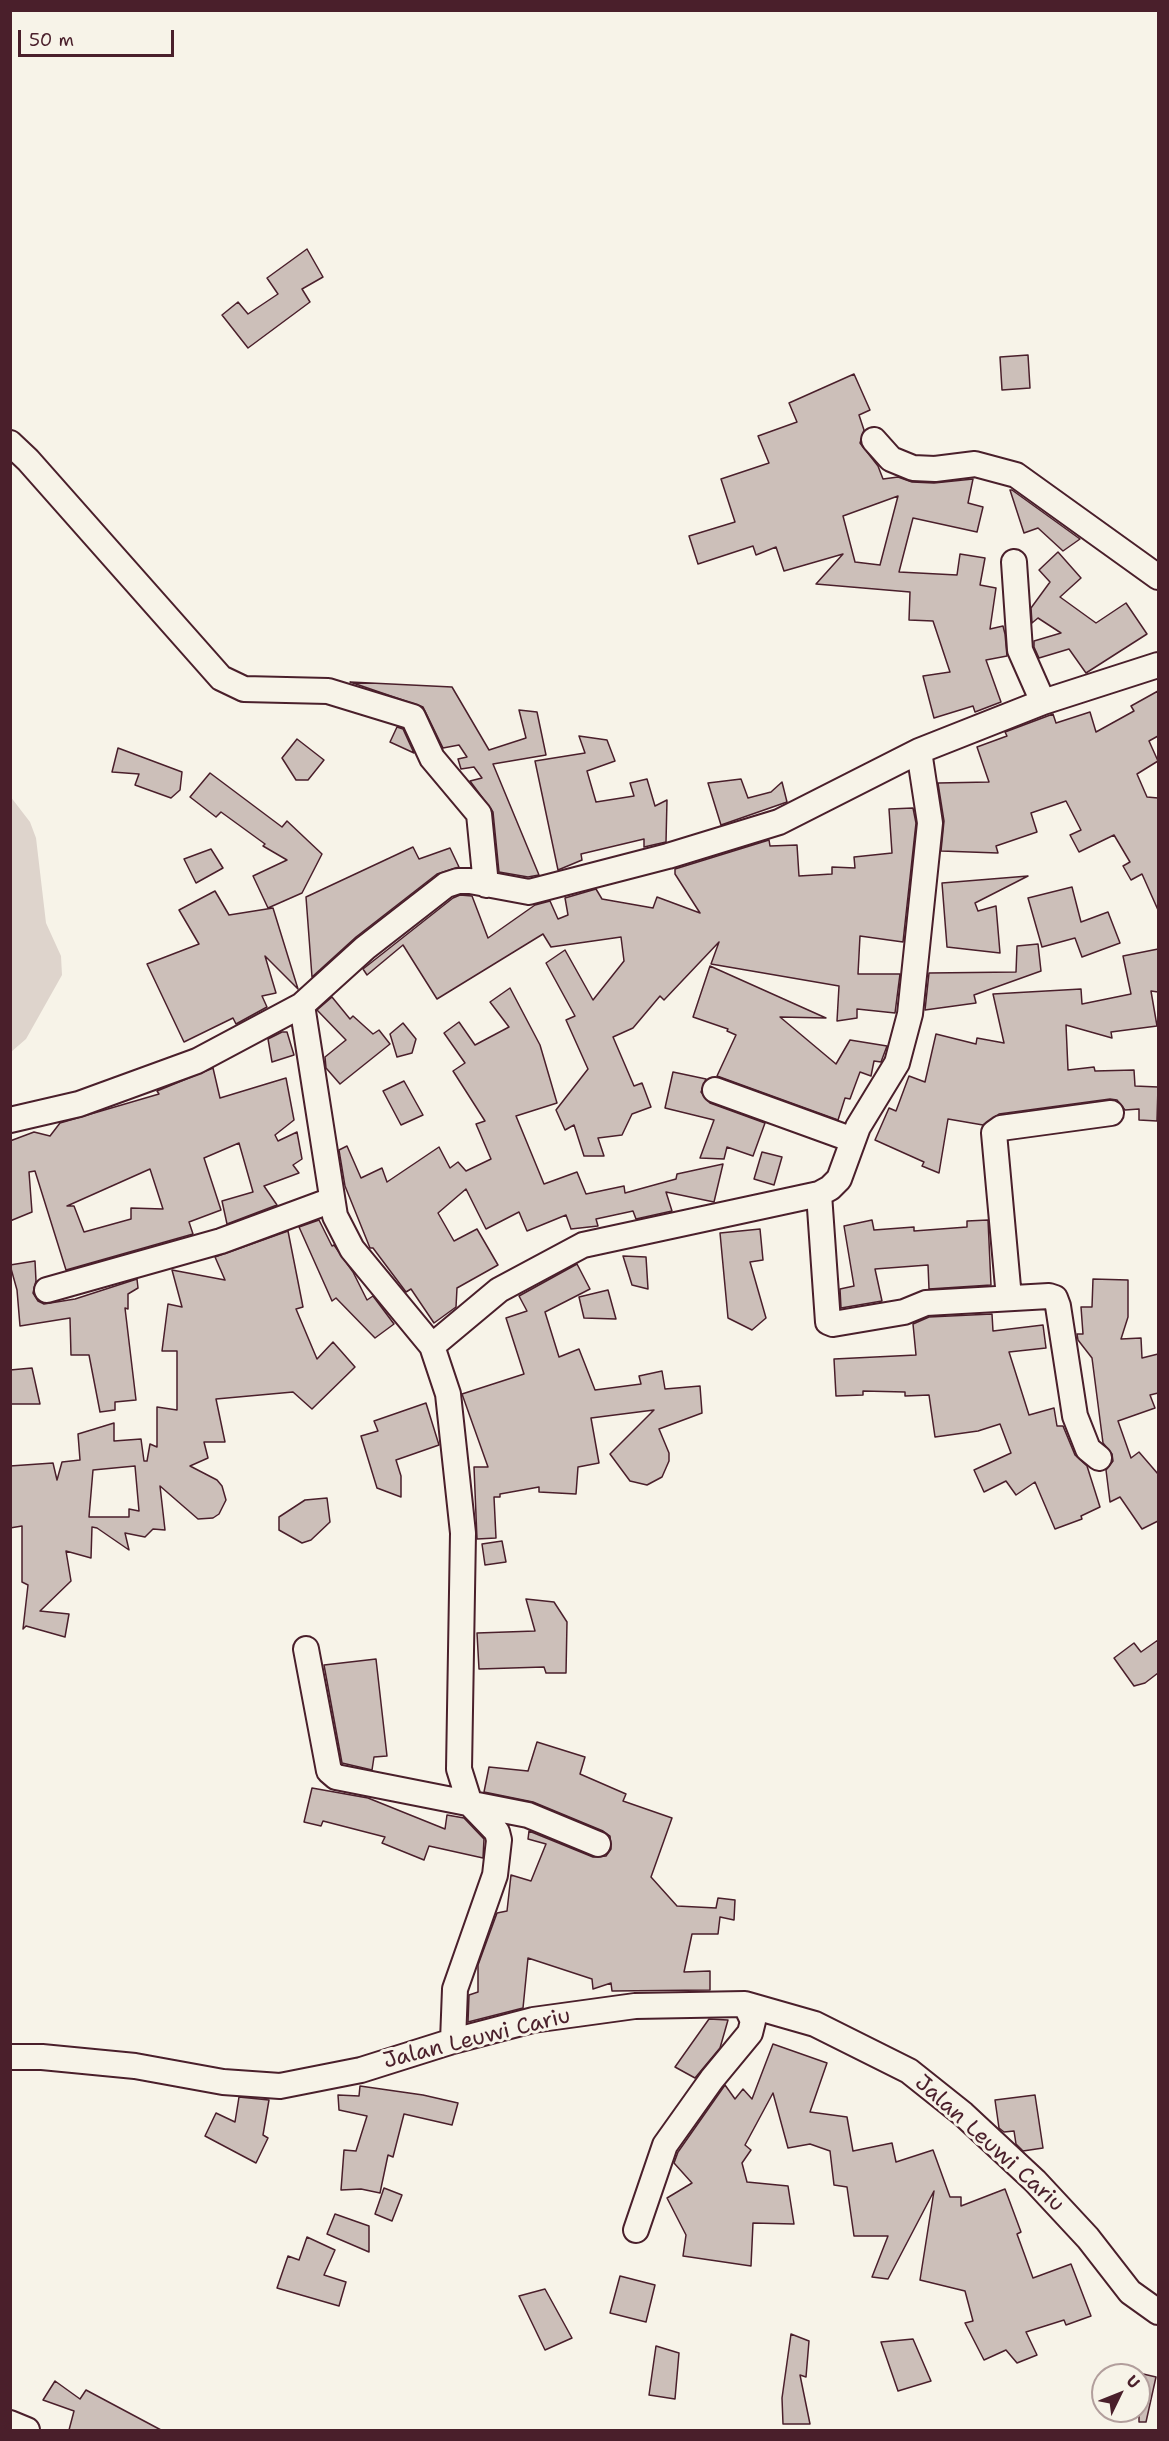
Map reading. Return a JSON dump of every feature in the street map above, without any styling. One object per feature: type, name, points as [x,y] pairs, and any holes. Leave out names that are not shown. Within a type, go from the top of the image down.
[{"type":"street","points":[[874,440],[891,459],[913,468],[935,469],[975,464],[1016,475],[1158,577]]},
{"type":"street","points":[[10,443],[28,460],[82,524],[221,678],[244,689],[328,691],[413,717],[432,758],[478,814],[486,885]]},
{"type":"street","points":[[1014,562],[1020,650],[1043,702]]},
{"type":"street","points":[[10,1120],[79,1104],[197,1061],[302,1005],[364,948],[446,885],[458,881],[529,892],[668,856],[779,822],[919,751],[1043,702],[1158,665]]},
{"type":"street","points":[[432,1346],[499,1290],[583,1245],[819,1194],[830,1188],[838,1179],[858,1127],[897,1063],[910,1014],[930,823],[919,751]]},
{"type":"street","points":[[302,1005],[335,1216],[352,1249],[432,1346],[448,1394],[463,1533],[459,1769],[470,1804],[497,1832],[499,1840],[495,1875],[454,1989],[453,2041]]},
{"type":"street","points":[[715,1090],[853,1140]]},
{"type":"street","points":[[1009,1298],[994,1133],[1001,1128],[1111,1113]]},
{"type":"street","points":[[819,1194],[825,1314],[828,1322],[833,1324],[904,1312],[926,1303],[1049,1296],[1055,1298],[1059,1306],[1075,1416],[1088,1449],[1099,1458]]},
{"type":"street","points":[[47,1290],[220,1241],[332,1200]]},
{"type":"street","points":[[306,1650],[329,1771],[332,1775],[528,1815],[598,1844]]},
{"type":"street","points":[[636,2230],[665,2145],[753,2028],[753,2021],[745,2004]]},
{"type":"street","name":"Jalan Leuwi Cariu","points":[[10,2057],[42,2057],[135,2067],[223,2082],[280,2086],[361,2070],[453,2041],[533,2020],[604,2009],[745,2004],[815,2024],[909,2071],[963,2114],[1035,2181],[1088,2238],[1130,2292],[1158,2312]]},
{"type":"street","points":[[10,2423],[27,2430]]},
{"type":"shaded area","points":[[10,796],[30,822],[36,838],[46,923],[61,956],[62,975],[26,1039],[11,1052]]},
{"type":"building","points":[[307,249],[323,277],[302,289],[310,302],[248,348],[222,315],[238,302],[248,314],[278,294],[267,278]]},
{"type":"building","points":[[1028,355],[1030,388],[1002,390],[1000,357]]},
{"type":"building","points":[[854,374],[870,410],[859,415],[864,430],[860,443],[878,466],[883,479],[898,477],[912,482],[934,483],[973,479],[968,503],[983,507],[977,532],[913,518],[899,572],[957,575],[960,554],[985,558],[980,585],[996,588],[990,629],[1003,626],[1005,634],[1007,656],[986,660],[1001,702],[975,712],[973,706],[934,718],[923,676],[950,672],[933,621],[909,620],[910,592],[816,584],[843,554],[784,571],[776,547],[756,555],[753,546],[698,564],[689,536],[735,522],[721,479],[769,463],[758,436],[797,422],[789,403]],"holes":[[[898,496],[880,565],[855,562],[843,516]]]},
{"type":"building","points":[[1010,490],[1080,539],[1063,551],[1038,528],[1024,533]]},
{"type":"building","points":[[1058,552],[1081,578],[1060,597],[1096,623],[1126,603],[1147,634],[1086,673],[1069,649],[1039,658],[1034,647],[1034,641],[1061,633],[1038,618],[1032,623],[1031,608],[1050,582],[1039,570]]},
{"type":"building","points":[[350,682],[452,687],[489,750],[526,738],[519,710],[537,712],[546,755],[493,764],[539,875],[528,877],[499,872],[493,812],[470,781],[482,778],[474,767],[461,769],[458,759],[467,757],[459,745],[443,748],[423,707]]},
{"type":"building","points":[[1158,691],[1158,736],[1149,741],[1158,761],[1137,774],[1147,797],[1158,798],[1158,910],[1142,874],[1131,880],[1123,866],[1130,862],[1114,835],[1079,852],[1070,835],[1081,830],[1066,801],[1031,813],[1037,832],[996,846],[998,853],[941,851],[944,821],[938,783],[989,782],[977,747],[1007,736],[1005,732],[1053,714],[1056,723],[1090,712],[1096,732],[1134,711],[1131,706]]},
{"type":"building","points":[[397,727],[403,729],[414,753],[390,742]]},
{"type":"building","points":[[579,736],[607,740],[615,761],[587,771],[596,802],[634,796],[630,783],[647,779],[655,806],[667,800],[666,842],[644,847],[644,839],[581,854],[582,860],[558,870],[535,761],[585,753]]},
{"type":"building","points":[[297,739],[324,760],[308,780],[296,780],[282,758]]},
{"type":"building","points":[[118,748],[182,772],[180,790],[171,798],[135,785],[139,774],[112,772]]},
{"type":"building","points":[[210,773],[282,827],[287,821],[322,854],[302,893],[268,908],[253,876],[287,860],[263,846],[265,844],[221,812],[216,817],[190,797]]},
{"type":"building","points":[[741,779],[748,798],[771,792],[782,782],[787,802],[721,825],[708,783]]},
{"type":"building","points":[[913,808],[916,823],[903,942],[860,936],[858,974],[900,974],[895,1013],[857,1009],[857,1018],[837,1021],[839,986],[711,964],[719,942],[664,1000],[660,996],[633,1028],[613,1037],[634,1086],[642,1083],[651,1107],[632,1114],[622,1135],[598,1138],[604,1156],[584,1156],[574,1125],[565,1130],[556,1110],[588,1069],[566,1020],[575,1016],[546,963],[565,950],[593,1000],[624,961],[621,937],[551,947],[543,934],[437,999],[403,945],[367,975],[363,969],[453,898],[460,895],[472,896],[488,938],[535,905],[550,901],[558,919],[568,915],[565,898],[596,889],[602,899],[653,908],[657,897],[700,913],[675,874],[675,869],[769,840],[770,846],[797,845],[799,876],[832,874],[832,867],[855,868],[854,857],[892,853],[889,809]]},
{"type":"building","points":[[413,847],[419,859],[450,848],[459,867],[437,874],[356,937],[312,977],[306,897]]},
{"type":"building","points":[[211,849],[223,868],[196,883],[184,859]]},
{"type":"building","points":[[1028,876],[975,903],[978,911],[996,906],[1000,953],[947,947],[942,883]]},
{"type":"building","points":[[1072,887],[1081,922],[1108,912],[1120,943],[1082,957],[1075,938],[1042,947],[1028,898]]},
{"type":"building","points":[[215,891],[229,915],[273,908],[298,989],[265,956],[276,993],[262,996],[267,1007],[236,1024],[233,1018],[184,1042],[147,964],[199,944],[179,910]]},
{"type":"building","points":[[1038,944],[1041,971],[974,995],[976,1003],[925,1010],[929,973],[1016,972],[1017,946]]},
{"type":"building","points":[[1158,949],[1158,992],[1151,991],[1157,1026],[1111,1032],[1112,1038],[1066,1025],[1068,1070],[1094,1067],[1095,1071],[1134,1070],[1135,1086],[1158,1087],[1157,1121],[1139,1120],[1139,1109],[1125,1110],[1117,1100],[1110,1099],[999,1114],[983,1125],[948,1119],[939,1173],[922,1166],[924,1162],[875,1140],[889,1108],[896,1111],[909,1076],[925,1082],[936,1034],[976,1044],[977,1038],[1004,1043],[993,994],[1081,989],[1082,1004],[1131,994],[1123,956]]},
{"type":"building","points":[[710,966],[826,1018],[780,1017],[836,1064],[850,1040],[887,1046],[881,1062],[874,1061],[871,1076],[860,1072],[850,1099],[845,1098],[838,1120],[717,1076],[736,1035],[727,1031],[728,1029],[693,1017]]},
{"type":"building","points":[[510,988],[540,1045],[557,1103],[516,1116],[544,1184],[577,1172],[586,1194],[624,1186],[625,1193],[676,1179],[677,1174],[723,1164],[714,1202],[666,1192],[672,1211],[636,1219],[633,1211],[596,1219],[598,1226],[571,1229],[566,1215],[527,1231],[519,1212],[486,1229],[466,1189],[438,1213],[454,1241],[477,1229],[498,1265],[457,1288],[456,1307],[434,1323],[411,1289],[406,1292],[373,1248],[370,1248],[345,1186],[339,1150],[347,1146],[361,1178],[382,1168],[387,1182],[439,1147],[450,1168],[458,1162],[466,1171],[491,1159],[476,1124],[485,1121],[453,1071],[465,1063],[444,1033],[459,1022],[475,1045],[509,1027],[490,1002]]},
{"type":"building","points":[[332,997],[350,1019],[353,1016],[373,1034],[379,1030],[390,1044],[340,1084],[326,1068],[325,1057],[346,1040],[317,1010]]},
{"type":"building","points":[[403,1023],[416,1039],[412,1053],[397,1057],[390,1034]]},
{"type":"building","points":[[287,1032],[294,1055],[272,1062],[268,1039]]},
{"type":"building","points":[[213,1068],[220,1098],[286,1078],[294,1120],[275,1135],[278,1141],[297,1132],[302,1159],[293,1165],[299,1173],[264,1186],[277,1205],[227,1224],[222,1201],[253,1192],[239,1143],[204,1158],[221,1210],[189,1222],[193,1234],[66,1270],[35,1171],[29,1172],[32,1212],[10,1221],[10,1141],[34,1132],[50,1136],[60,1123],[159,1094],[157,1091]],"holes":[[[150,1169],[163,1209],[131,1208],[131,1219],[84,1232],[74,1206],[67,1206]]]},
{"type":"building","points":[[673,1072],[706,1079],[701,1092],[710,1103],[765,1123],[753,1156],[727,1147],[724,1159],[700,1158],[714,1120],[665,1108]]},
{"type":"building","points":[[404,1081],[423,1115],[401,1125],[383,1091]]},
{"type":"building","points":[[762,1152],[782,1157],[774,1185],[754,1179]]},
{"type":"building","points":[[319,1220],[332,1246],[334,1245],[353,1272],[367,1300],[373,1296],[394,1324],[375,1338],[336,1298],[332,1301],[299,1227]]},
{"type":"building","points":[[872,1220],[874,1230],[914,1227],[914,1231],[967,1227],[967,1221],[988,1220],[991,1285],[929,1289],[928,1265],[875,1269],[882,1301],[841,1308],[840,1289],[854,1286],[844,1226]]},
{"type":"building","points":[[760,1229],[763,1260],[750,1262],[766,1318],[752,1330],[728,1318],[720,1233]]},
{"type":"building","points":[[288,1231],[303,1307],[296,1309],[317,1359],[333,1342],[355,1367],[312,1409],[293,1392],[216,1399],[225,1442],[204,1442],[208,1458],[190,1466],[217,1480],[222,1486],[226,1500],[219,1514],[213,1518],[198,1519],[160,1486],[165,1530],[153,1529],[145,1537],[125,1533],[129,1550],[92,1527],[91,1558],[66,1551],[71,1581],[40,1611],[69,1614],[65,1637],[26,1626],[23,1629],[28,1585],[22,1582],[22,1526],[10,1528],[10,1466],[53,1463],[57,1480],[62,1462],[80,1460],[78,1434],[114,1423],[114,1441],[141,1439],[144,1461],[147,1461],[150,1444],[157,1447],[157,1407],[177,1410],[177,1351],[162,1351],[168,1304],[182,1307],[172,1270],[225,1280],[215,1257]],"holes":[[[135,1466],[139,1511],[129,1509],[129,1517],[89,1517],[93,1470]]]},
{"type":"building","points":[[623,1256],[646,1257],[648,1289],[632,1285]]},
{"type":"building","points":[[35,1261],[36,1281],[33,1293],[38,1301],[44,1304],[75,1299],[137,1279],[138,1288],[128,1294],[128,1309],[125,1308],[136,1400],[115,1402],[115,1410],[100,1412],[89,1355],[71,1355],[70,1318],[20,1326],[17,1290],[10,1265]]},
{"type":"building","points":[[577,1264],[590,1289],[545,1312],[559,1357],[579,1349],[595,1390],[641,1384],[639,1376],[662,1371],[665,1389],[700,1386],[702,1413],[659,1429],[669,1453],[669,1461],[662,1477],[647,1485],[630,1481],[610,1454],[654,1410],[591,1418],[599,1463],[578,1467],[576,1494],[539,1492],[539,1487],[500,1494],[500,1497],[494,1497],[496,1538],[477,1539],[474,1467],[488,1467],[462,1394],[524,1374],[506,1318],[527,1311],[519,1296]]},
{"type":"building","points":[[1093,1279],[1128,1280],[1128,1317],[1121,1339],[1141,1338],[1142,1358],[1158,1354],[1158,1393],[1150,1395],[1155,1408],[1118,1421],[1131,1458],[1139,1452],[1158,1474],[1158,1521],[1142,1529],[1120,1497],[1110,1502],[1106,1470],[1113,1461],[1112,1454],[1103,1443],[1092,1358],[1078,1340],[1077,1334],[1083,1334],[1081,1307],[1092,1307]]},
{"type":"building","points":[[608,1290],[616,1319],[584,1318],[579,1297]]},
{"type":"building","points":[[992,1314],[993,1331],[1043,1325],[1046,1348],[1009,1352],[1029,1415],[1054,1408],[1057,1426],[1063,1426],[1075,1455],[1087,1466],[1100,1507],[1081,1516],[1082,1519],[1055,1529],[1035,1482],[1016,1495],[1006,1481],[984,1492],[974,1470],[1011,1453],[1000,1424],[978,1431],[935,1437],[929,1395],[905,1396],[905,1392],[863,1391],[863,1395],[836,1396],[834,1359],[916,1355],[913,1324],[929,1317]]},
{"type":"building","points":[[32,1368],[40,1404],[10,1404],[10,1370]]},
{"type":"building","points":[[426,1403],[439,1445],[396,1460],[401,1476],[401,1497],[377,1488],[361,1436],[378,1431],[374,1421]]},
{"type":"building","points":[[327,1498],[330,1522],[311,1540],[302,1543],[279,1530],[279,1517],[305,1500]]},
{"type":"building","points":[[502,1541],[506,1562],[485,1565],[482,1544]]},
{"type":"building","points":[[526,1599],[554,1602],[567,1622],[566,1673],[546,1673],[544,1667],[479,1669],[477,1633],[535,1631]]},
{"type":"building","points":[[1158,1640],[1158,1673],[1145,1683],[1134,1686],[1114,1658],[1134,1643],[1141,1652]]},
{"type":"building","points":[[376,1659],[387,1756],[374,1757],[372,1770],[342,1763],[324,1665]]},
{"type":"building","points":[[537,1742],[585,1757],[580,1774],[626,1794],[623,1801],[672,1818],[651,1877],[677,1906],[716,1908],[718,1898],[735,1900],[734,1920],[720,1917],[718,1934],[692,1934],[684,1972],[710,1971],[710,1990],[612,1991],[611,1983],[593,1989],[592,1979],[528,1958],[523,2008],[468,2022],[469,1995],[478,1992],[478,1965],[497,1913],[507,1911],[511,1875],[531,1881],[546,1844],[528,1839],[529,1831],[593,1857],[606,1856],[611,1849],[610,1836],[603,1831],[533,1802],[484,1792],[489,1767],[528,1771]]},
{"type":"building","points":[[312,1788],[368,1798],[445,1829],[447,1815],[464,1818],[484,1839],[483,1858],[429,1846],[424,1860],[382,1843],[385,1837],[323,1821],[321,1826],[304,1822]]},
{"type":"building","points":[[709,2019],[728,2020],[720,2048],[695,2078],[675,2067]]},
{"type":"building","points":[[773,2044],[827,2063],[810,2112],[847,2117],[853,2151],[892,2143],[896,2162],[933,2150],[950,2197],[961,2197],[961,2206],[1005,2189],[1021,2232],[1017,2234],[1033,2278],[1071,2264],[1091,2316],[1066,2325],[1064,2320],[1026,2332],[1037,2355],[1017,2363],[1006,2350],[984,2360],[965,2323],[973,2321],[965,2291],[920,2280],[934,2191],[888,2279],[872,2277],[888,2236],[854,2236],[847,2187],[834,2185],[830,2151],[810,2144],[788,2148],[773,2093],[745,2145],[751,2150],[742,2163],[747,2182],[788,2186],[794,2224],[753,2223],[751,2266],[683,2256],[686,2235],[667,2198],[692,2183],[674,2163],[678,2152],[725,2085],[735,2099],[743,2089],[752,2099]]},
{"type":"building","points":[[360,2086],[423,2095],[458,2103],[452,2125],[404,2114],[393,2157],[388,2155],[380,2193],[361,2189],[341,2190],[344,2150],[356,2151],[367,2116],[339,2110],[338,2095],[359,2096]]},
{"type":"building","points":[[1035,2095],[1043,2148],[1023,2151],[1016,2144],[1014,2131],[1004,2132],[999,2128],[995,2100]]},
{"type":"building","points":[[239,2097],[269,2100],[263,2135],[268,2138],[256,2163],[205,2136],[216,2113],[235,2122]]},
{"type":"building","points":[[384,2188],[402,2195],[392,2221],[375,2214]]},
{"type":"building","points":[[335,2214],[369,2226],[369,2252],[327,2234]]},
{"type":"building","points":[[307,2237],[335,2250],[324,2275],[346,2282],[339,2306],[277,2288],[288,2256],[299,2260]]},
{"type":"building","points":[[620,2276],[655,2285],[646,2322],[610,2313]]},
{"type":"building","points":[[545,2289],[572,2338],[545,2350],[519,2296]]},
{"type":"building","points":[[791,2334],[809,2341],[806,2377],[800,2375],[810,2424],[783,2424],[782,2398]]},
{"type":"building","points":[[913,2339],[931,2381],[898,2391],[881,2342]]},
{"type":"building","points":[[656,2346],[679,2353],[675,2399],[649,2395]]},
{"type":"building","points":[[1151,2376],[1156,2377],[1151,2400]]},
{"type":"building","points":[[55,2381],[80,2399],[86,2390],[161,2430],[69,2430],[74,2411],[43,2400]]}]
